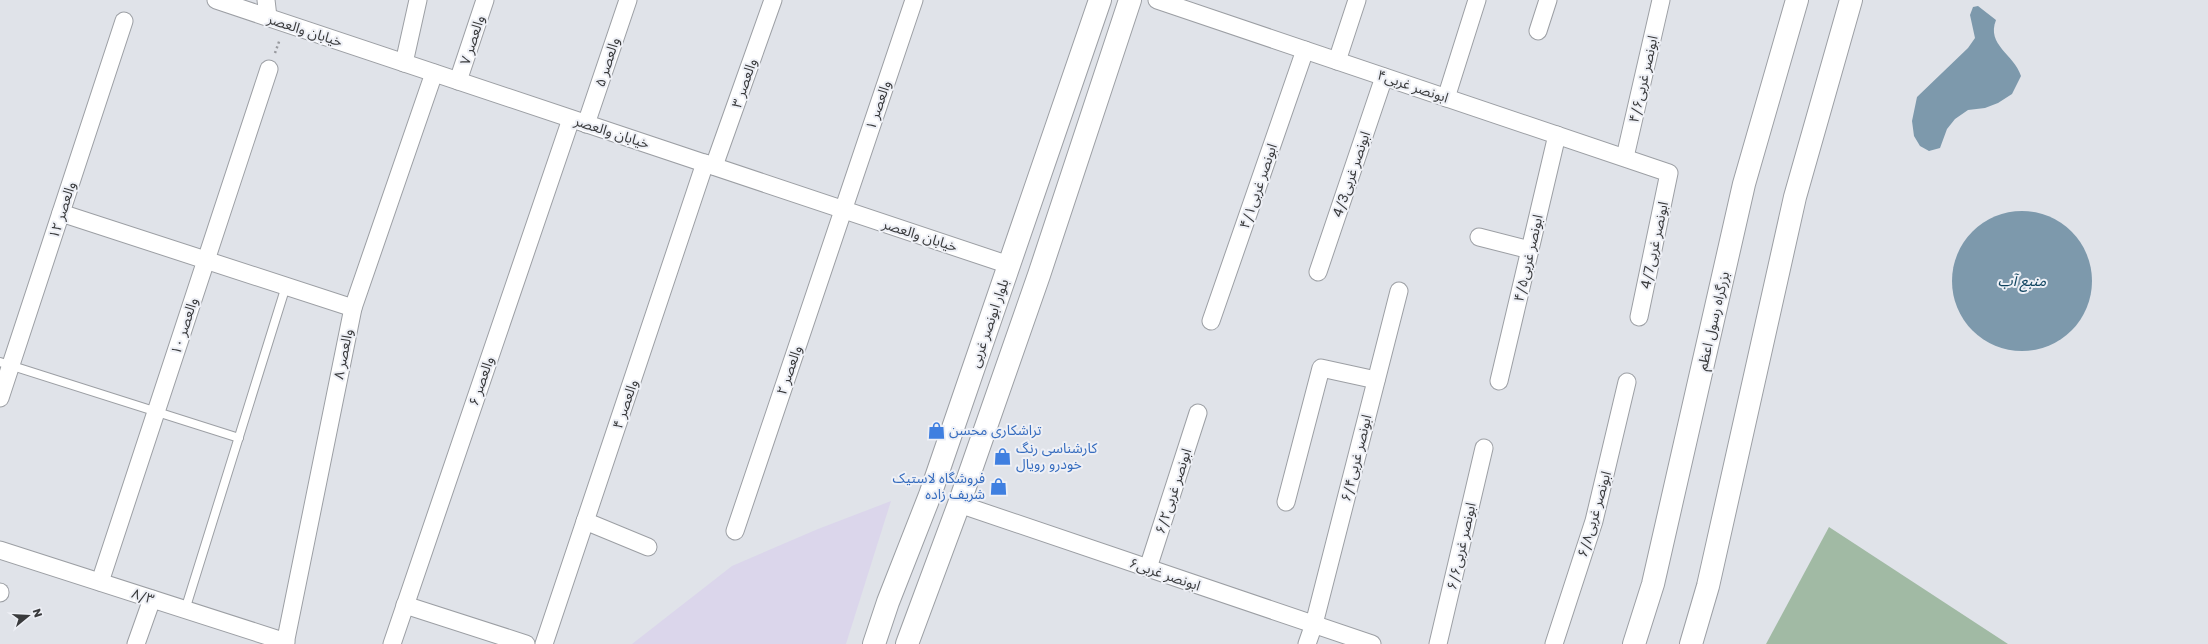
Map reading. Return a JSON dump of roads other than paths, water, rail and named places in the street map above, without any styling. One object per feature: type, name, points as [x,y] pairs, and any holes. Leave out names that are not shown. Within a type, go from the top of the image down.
[{"type":"main road","points":[[907,644],[1039,275],[1130,0]]},
{"type":"main road","name":"بزرگراه رسول اعظم","points":[[1634,644],[1653,584],[1744,184],[1797,0]]},
{"type":"main road","points":[[1691,644],[1708,586],[1795,197],[1851,0]]},
{"type":"main road","name":"بلوار ابونصر غربی","points":[[874,644],[888,602],[930,495],[1097,1]]},
{"type":"street","name":"خیابان والعصر","points":[[216,0],[1009,265]]},
{"type":"street","points":[[266,0],[268,17]]},
{"type":"street","points":[[404,63],[418,0]]},
{"type":"street","name":"والعصر ۷","points":[[458,81],[485,0]]},
{"type":"street","name":"والعصر ۵","points":[[578,121],[628,0]]},
{"type":"street","name":"والعصر ۳","points":[[710,165],[773,0]]},
{"type":"street","name":"والعصر ۱","points":[[843,209],[914,0]]},
{"type":"street","name":"۴ابونصر غربی","points":[[1157,0],[1669,172]]},
{"type":"street","points":[[1337,61],[1357,0]]},
{"type":"street","points":[[1446,98],[1477,0]]},
{"type":"street","points":[[1538,31],[1548,0]]},
{"type":"street","name":"۴/۶ابونصر غربی","points":[[1624,158],[1661,0]]},
{"type":"street","name":"والعصر ۱۲","points":[[0,398],[5,364],[61,213],[124,21]]},
{"type":"street","name":"۴/۱ابونصر غربی","points":[[1211,321],[1304,50]]},
{"type":"street","name":"والعصر ۱۰","points":[[100,582],[269,69]]},
{"type":"street","name":"والعصر ۸","points":[[286,643],[353,308],[434,73]]},
{"type":"street","name":"4/3ابونصر غربی","points":[[1318,272],[1384,77]]},
{"type":"street","name":"والعصر ۶","points":[[392,644],[578,121]]},
{"type":"street","name":"۴/۵ابونصر غربی","points":[[1499,381],[1557,135]]},
{"type":"street","name":"والعصر ۴","points":[[544,644],[585,522],[710,165]]},
{"type":"street","name":"4/7ابونصر غربی","points":[[1639,317],[1669,172]]},
{"type":"street","name":"والعصر ۲","points":[[735,530],[843,209]]},
{"type":"street","points":[[61,213],[353,308]]},
{"type":"street","points":[[1479,236],[1530,250]]},
{"type":"street","name":"۶/۴ابونصر غربی","points":[[1314,624],[1399,291]]},
{"type":"street","points":[[1286,502],[1321,368],[1376,380]]},
{"type":"street","name":"۶/۸ابونصر غربی","points":[[1554,644],[1594,521],[1628,382]]},
{"type":"street","name":"۶/۲ابونصر غربی","points":[[1148,568],[1198,413]]},
{"type":"street","name":"۶/۶ابونصر غربی","points":[[1438,644],[1484,448]]},
{"type":"street","name":"۶ابونصر غربی","points":[[958,504],[1372,644]]},
{"type":"street","points":[[585,522],[648,547]]},
{"type":"street","name":"۸/۳","points":[[0,550],[286,643]]},
{"type":"street","points":[[136,644],[152,599]]},
{"type":"street","points":[[405,605],[504,641],[526,644]]},
{"type":"street","points":[[1307,644],[1314,624]]},
{"type":"lane","points":[[185,610],[286,286]]},
{"type":"lane","points":[[5,364],[239,438]]},
{"type":"water","points":[[1978,6],[1996,20],[1994,29],[1998,43],[2018,68],[2021,76],[2012,94],[1998,103],[1985,108],[1968,110],[1955,119],[1947,129],[1940,148],[1929,151],[1920,146],[1914,136],[1912,121],[1917,97],[1968,48],[1975,38],[1970,15],[1973,7]]},
{"type":"water","name":"منبع آب","points":[[2022,211],[2042,214],[2049,217],[2061,223],[2076,237],[2089,261],[2092,281],[2089,301],[2086,308],[2080,320],[2066,335],[2042,348],[2022,351],[2002,348],[1995,345],[1983,339],[1968,325],[1955,301],[1952,281],[1955,261],[1958,254],[1964,242],[1978,227],[2002,214]]},
{"type":"place","name":"تراشکاری محسن","points":[[936,430]]},
{"type":"place","name":"کارشناسی رنگ خودرو رویال","points":[[1003,456]]},
{"type":"place","name":"فروشگاه لاستیک شریف زاده","points":[[998,486]]}]
